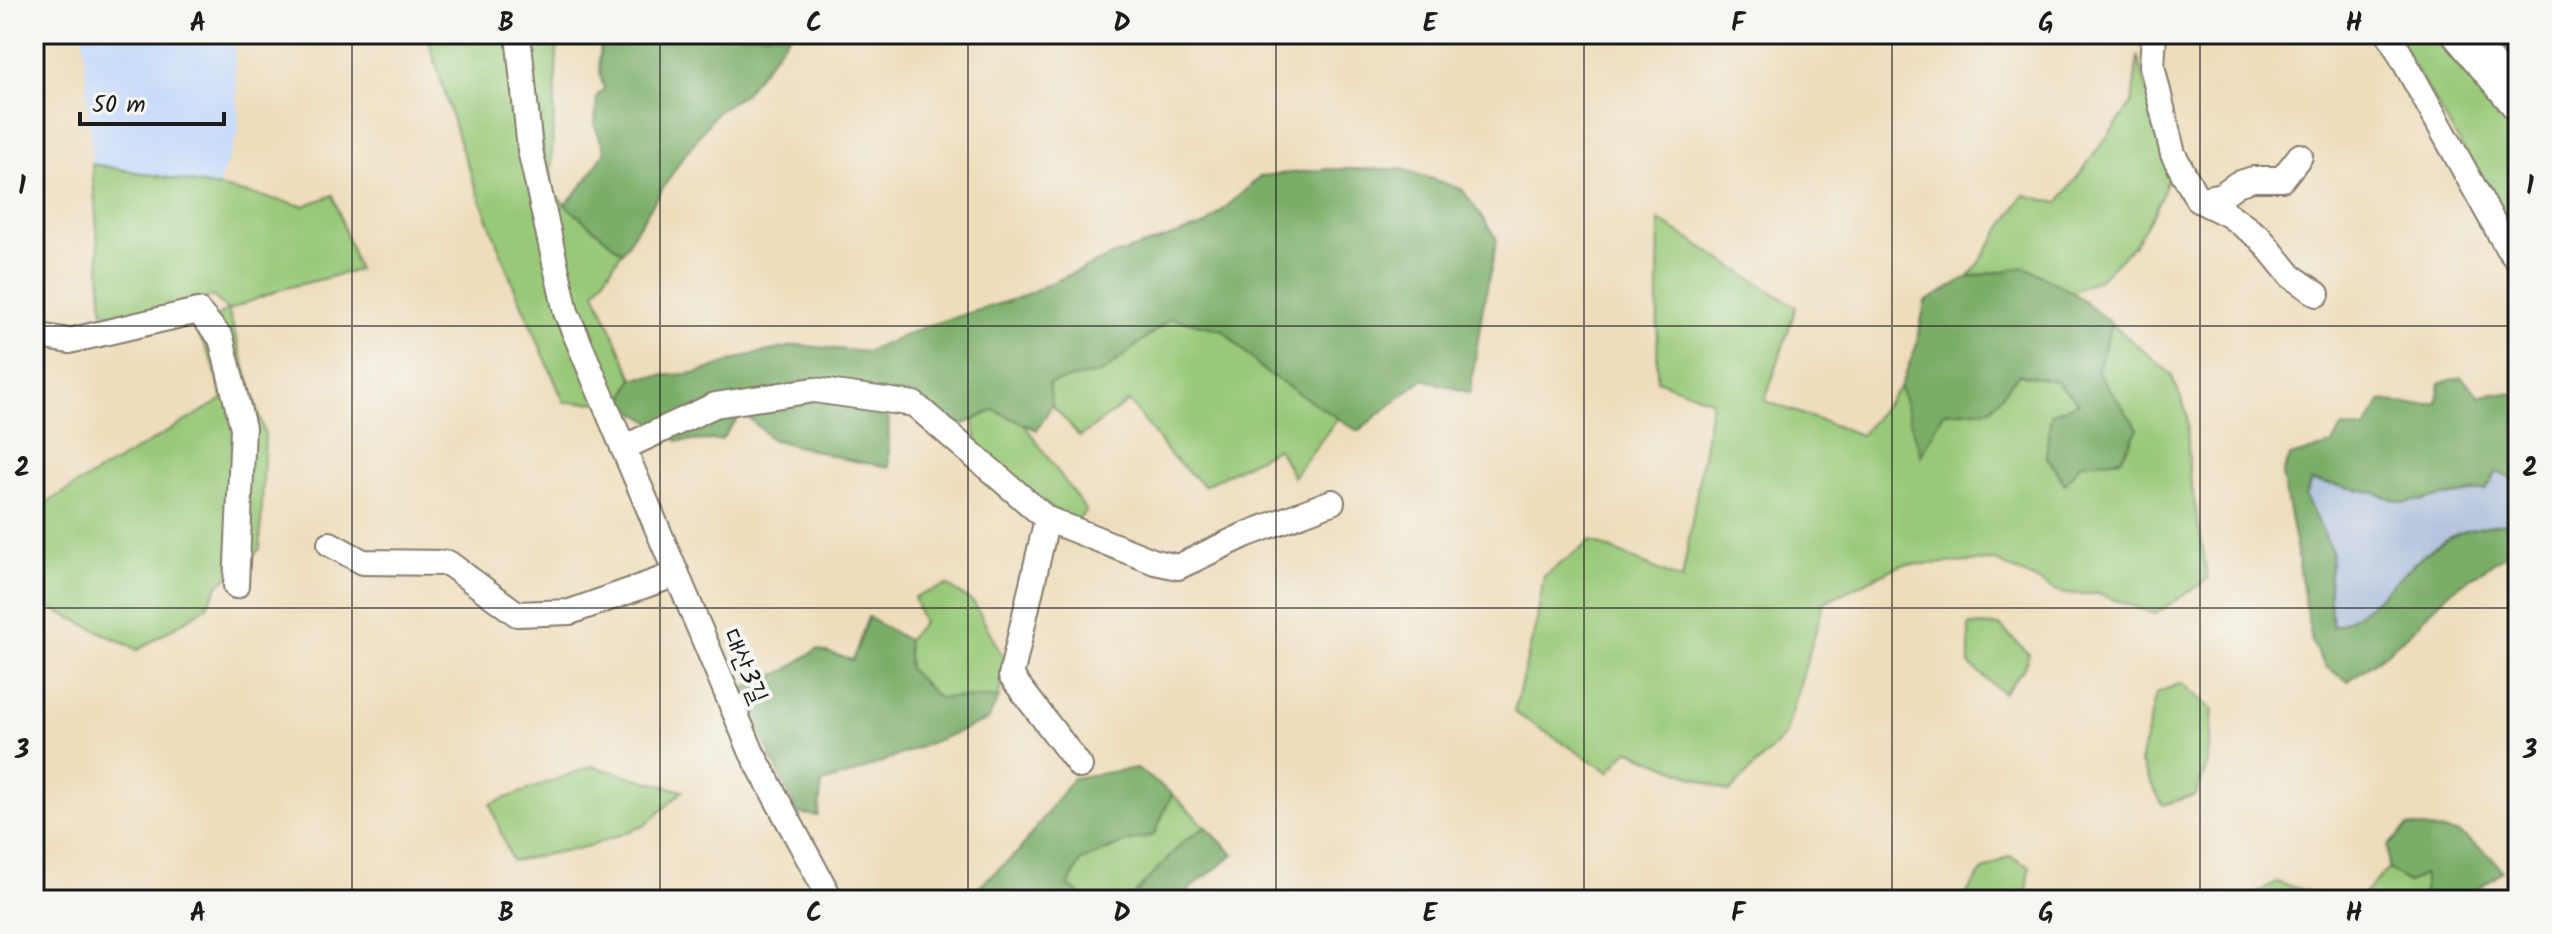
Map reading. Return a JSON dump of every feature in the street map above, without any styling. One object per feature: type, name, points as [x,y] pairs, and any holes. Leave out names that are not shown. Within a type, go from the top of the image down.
[{"type":"highway","points":[[2461,34],[2518,102]]},
{"type":"main road","points":[[2479,34],[2518,82]]},
{"type":"main road","points":[[2512,34],[2518,43]]},
{"type":"street","name":"대산3길","points":[[518,34],[530,150],[566,312],[752,753],[831,900]]},
{"type":"street","points":[[2154,34],[2152,66],[2173,154],[2198,200],[2229,215],[2260,238],[2291,276],[2317,294]]},
{"type":"street","points":[[2389,34],[2507,247],[2518,261]]},
{"type":"street","points":[[2198,200],[2222,195],[2237,184],[2253,179],[2282,179],[2300,156]]},
{"type":"street","points":[[34,335],[69,341],[198,311],[221,338],[243,428],[236,586]]},
{"type":"street","points":[[623,448],[715,405],[757,398],[814,390],[914,404],[1047,519],[1155,562],[1178,567],[1245,535],[1332,502]]},
{"type":"street","points":[[1047,519],[1011,676],[1080,766]]},
{"type":"street","points":[[330,544],[363,562],[448,563],[517,614],[570,612],[677,574]]},
{"type":"shaded area","points":[[83,34],[233,34],[239,130],[218,187],[92,164]]},
{"type":"shaded area","points":[[2497,472],[2518,482],[2518,521],[2457,534],[2354,618],[2332,628],[2329,587],[2332,551],[2305,497],[2311,481],[2372,492],[2404,502],[2486,490]]},
{"type":"green space","points":[[427,34],[506,34],[548,180],[524,34],[558,34],[550,191],[622,252],[595,292],[633,378],[622,403],[564,402],[510,277],[461,148]]},
{"type":"green space","points":[[603,34],[790,34],[745,93],[717,112],[681,160],[622,252],[565,205],[587,180],[605,151],[595,126],[597,96],[604,89],[599,62]]},
{"type":"green space","points":[[2395,34],[2432,34],[2518,134],[2518,242]]},
{"type":"green space","points":[[2138,56],[2170,174],[2155,211],[2134,245],[2100,279],[2072,292],[2025,267],[1969,277],[2024,195],[2058,203],[2132,103]]},
{"type":"green space","points":[[92,164],[304,206],[333,195],[358,270],[282,289],[228,310],[265,435],[260,549],[220,583],[205,608],[138,650],[34,600],[34,510],[223,399],[213,363],[196,329],[227,310],[213,296],[131,318],[103,312]]},
{"type":"green space","points":[[1329,169],[1402,169],[1462,189],[1497,239],[1470,393],[1423,379],[1358,431],[1264,371],[1223,330],[1171,318],[1103,372],[1049,383],[1052,405],[1037,430],[994,410],[949,431],[888,396],[889,467],[849,460],[771,439],[743,412],[721,440],[678,441],[622,403],[633,378],[697,373],[746,356],[798,345],[866,352],[927,326],[1018,298],[1111,256],[1206,225],[1261,176]]},
{"type":"green space","points":[[1659,220],[1796,307],[1765,401],[1861,435],[1900,387],[1921,455],[1944,412],[1991,409],[2018,374],[2055,381],[2079,403],[2068,409],[2046,455],[2064,483],[2081,463],[2121,459],[2097,371],[2112,324],[2171,374],[2187,413],[2189,470],[2208,579],[2155,614],[2098,594],[2064,594],[1996,561],[1901,565],[1824,602],[1785,736],[1729,792],[1628,750],[1609,772],[1514,712],[1537,620],[1544,576],[1591,541],[1682,580],[1712,401],[1657,380]]},
{"type":"green space","points":[[2025,267],[2072,292],[2112,324],[2097,371],[2138,429],[2121,459],[2081,463],[2065,484],[2046,455],[2051,414],[2079,403],[2055,381],[2018,374],[1991,409],[1944,412],[1921,456],[1900,387],[1916,347],[1925,302],[1969,277]]},
{"type":"green space","points":[[1171,318],[1223,330],[1264,371],[1338,418],[1293,477],[1278,448],[1204,486],[1171,456],[1129,401],[1080,437],[1052,405],[1048,383],[1103,372]]},
{"type":"green space","points":[[2462,377],[2480,397],[2492,393],[2518,394],[2518,482],[2497,472],[2486,490],[2404,503],[2372,492],[2311,481],[2305,497],[2332,551],[2329,587],[2332,627],[2366,608],[2424,555],[2457,534],[2518,521],[2518,546],[2448,593],[2417,626],[2348,681],[2326,667],[2312,644],[2282,475],[2290,457],[2331,445],[2341,428],[2365,429],[2381,401],[2412,405],[2437,403],[2440,383]]},
{"type":"green space","points":[[994,410],[1024,424],[1086,511],[1077,521],[1053,509],[977,447],[974,420]]},
{"type":"green space","points":[[947,585],[974,603],[1004,659],[999,697],[938,698],[909,669],[907,640],[923,623],[914,597]]},
{"type":"green space","points":[[868,617],[907,640],[909,669],[938,698],[999,697],[988,720],[822,783],[818,816],[798,813],[740,690],[785,671],[817,649],[853,660]]},
{"type":"green space","points":[[1969,625],[2000,626],[2029,654],[2023,670],[2003,693],[1969,664]]},
{"type":"green space","points":[[2182,683],[2213,710],[2207,767],[2195,795],[2163,805],[2140,763],[2156,693]]},
{"type":"green space","points":[[592,766],[683,791],[644,826],[590,846],[512,861],[490,804]]},
{"type":"green space","points":[[1137,768],[1172,794],[1154,835],[1123,843],[1081,861],[1068,886],[1090,900],[963,900],[1018,852],[1073,778]]},
{"type":"green space","points":[[1172,794],[1206,827],[1183,842],[1129,900],[1090,900],[1068,886],[1081,861],[1123,843],[1154,835]]},
{"type":"green space","points":[[2408,826],[2458,833],[2492,857],[2502,871],[2462,900],[2424,900],[2424,875],[2408,882],[2388,869],[2388,846]]},
{"type":"green space","points":[[1206,827],[1234,855],[1194,885],[1180,900],[1129,900],[1183,842]]},
{"type":"green space","points":[[2010,856],[2030,867],[2027,893],[2036,900],[1962,900],[1982,871]]},
{"type":"green space","points":[[2388,869],[2408,882],[2424,874],[2424,900],[2358,900]]},
{"type":"green space","points":[[2276,882],[2317,894],[2315,900],[2254,900],[2252,896]]}]
